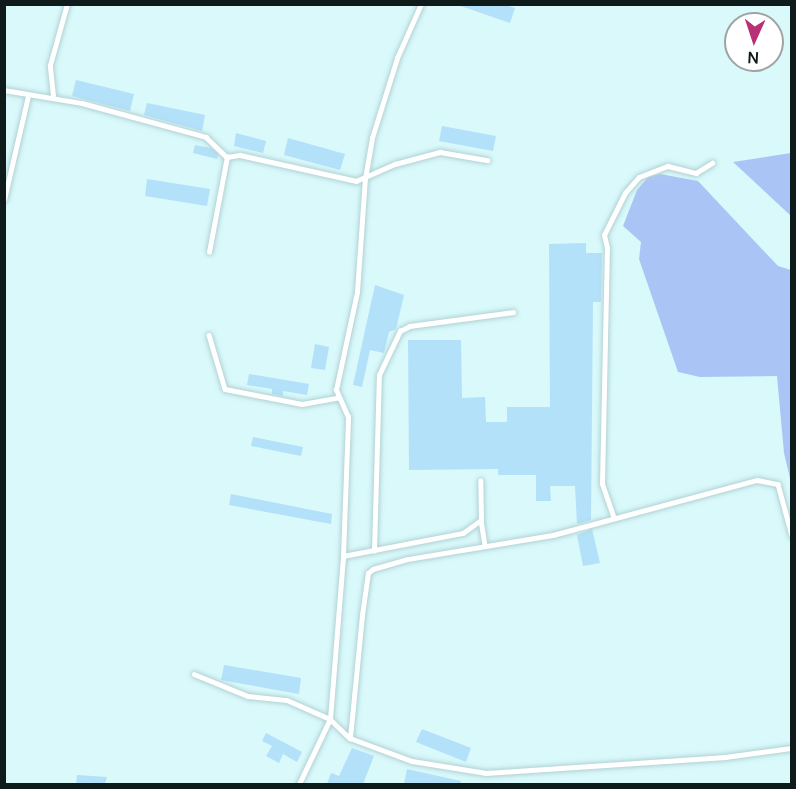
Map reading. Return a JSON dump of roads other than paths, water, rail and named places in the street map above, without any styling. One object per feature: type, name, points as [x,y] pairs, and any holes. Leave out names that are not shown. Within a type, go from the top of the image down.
[{"type":"lane","points":[[53,96],[50,65],[67,4]]},
{"type":"lane","points":[[298,784],[330,719],[343,556],[348,417],[337,398],[336,390],[357,292],[365,179],[372,138],[397,58],[421,4]]},
{"type":"lane","points":[[4,90],[28,96],[53,96],[206,137],[227,157]]},
{"type":"lane","points":[[4,200],[28,96]]},
{"type":"lane","points":[[227,157],[240,155],[356,181],[395,164],[440,152],[487,160]]},
{"type":"lane","points":[[209,252],[227,157]]},
{"type":"lane","points":[[613,516],[602,484],[607,271],[604,235],[625,193],[639,177],[668,166],[696,173],[712,163]]},
{"type":"lane","points":[[374,551],[379,375],[400,331],[410,326],[513,312]]},
{"type":"lane","points":[[209,335],[225,389],[302,404],[337,398]]},
{"type":"lane","points":[[350,738],[368,573],[408,559],[553,535],[613,516],[766,480],[778,484],[792,536]]},
{"type":"lane","points":[[480,481],[481,520],[485,546]]},
{"type":"lane","points":[[343,556],[444,539],[463,533],[481,520]]},
{"type":"lane","points":[[194,674],[248,696],[287,700],[330,719],[350,738],[412,761],[486,773],[725,757],[792,748]]},
{"type":"water","points":[[792,153],[791,216],[733,162]]},
{"type":"water","points":[[660,174],[698,181],[778,266],[791,270],[791,483],[784,453],[777,376],[700,377],[678,372],[639,259],[641,242],[623,226],[637,190],[648,177]]}]
